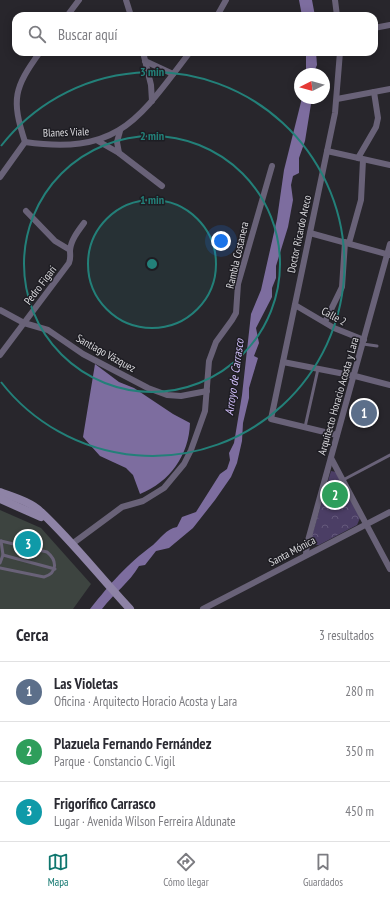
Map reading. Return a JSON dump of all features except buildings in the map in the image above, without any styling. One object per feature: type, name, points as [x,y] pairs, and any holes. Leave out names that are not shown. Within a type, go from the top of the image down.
[{"type":"main road","points":[[0,492],[41,512],[45,518],[72,544],[127,606]]},
{"type":"main road","points":[[0,499],[45,518]]},
{"type":"street","points":[[70,12],[79,0]]},
{"type":"street","points":[[126,0],[130,12]]},
{"type":"street","points":[[220,12],[226,0]]},
{"type":"street","points":[[335,0],[336,12]]},
{"type":"street","points":[[378,27],[390,25]]},
{"type":"street","points":[[0,177],[25,142],[15,104],[17,92],[22,79],[37,56]]},
{"type":"street","points":[[144,56],[151,85],[152,101]]},
{"type":"street","name":"Blanes Viale","points":[[25,142],[65,144],[98,141],[120,131],[137,118],[187,56]]},
{"type":"street","name":"Doctor Ricardo Areco","points":[[305,427],[271,419],[337,99],[340,56]]},
{"type":"street","points":[[145,60],[173,74]]},
{"type":"street","points":[[337,99],[390,89]]},
{"type":"street","points":[[325,322],[342,287],[347,243],[361,200],[360,159],[376,127],[378,118],[374,92]]},
{"type":"street","points":[[119,153],[117,142],[120,131]]},
{"type":"street","points":[[98,141],[119,153],[162,186]]},
{"type":"street","points":[[327,151],[390,165]]},
{"type":"street","name":"Rambla Costanera","points":[[72,544],[107,516],[122,507],[143,501],[164,488],[184,464],[191,450],[205,411],[209,361],[216,342],[236,313],[238,284],[272,166]]},
{"type":"street","points":[[26,211],[55,241],[70,250]]},
{"type":"street","name":"Pedro Figari","points":[[0,355],[69,263],[72,257],[70,250],[76,233],[84,223]]},
{"type":"street","points":[[310,233],[389,254]]},
{"type":"street","name":"Arquitecto Horacio Acosta y Lara","points":[[306,554],[307,544],[337,435],[389,254],[390,244]]},
{"type":"street","name":"Calle 2","points":[[295,305],[349,336],[364,342]]},
{"type":"street","name":"Santiago Vázquez","points":[[0,310],[24,323],[48,330],[83,354],[148,388],[174,396],[207,391]]},
{"type":"street","points":[[283,362],[355,376],[390,385]]},
{"type":"street","points":[[305,427],[337,435]]},
{"type":"street","points":[[331,458],[390,569]]},
{"type":"street","name":"Santa Mónica","points":[[203,609],[306,554],[390,512]]},
{"type":"lane","points":[[364,342],[377,346]]},
{"type":"lane","points":[[305,427],[318,369]]},
{"type":"lane","points":[[343,480],[390,455]]},
{"type":"lane","points":[[0,563],[3,555],[1,540],[48,552],[53,557],[55,569]]},
{"type":"lane","points":[[3,555],[55,569]]},
{"type":"lane","points":[[0,568],[44,577],[49,576],[55,569]]},
{"type":"green space","points":[[331,471],[336,472],[360,518],[357,525],[319,545],[315,545],[311,539]]},
{"type":"shaded area","points":[[299,0],[312,0],[314,12],[301,12]]},
{"type":"shaded area","points":[[306,56],[316,56],[316,68],[306,68]]},
{"type":"shaded area","points":[[300,104],[311,104],[305,141],[299,158],[299,173],[293,176],[291,185],[293,200],[288,227],[276,266],[276,278],[272,288],[272,297],[256,328],[259,343],[254,356],[258,358],[249,388],[249,398],[243,423],[242,441],[237,463],[231,477],[193,528],[169,548],[156,551],[145,565],[139,566],[131,578],[102,609],[90,609],[127,567],[167,532],[177,527],[182,517],[196,512],[220,474],[227,469],[230,460],[229,453],[234,443],[242,395],[251,314],[261,290],[277,219],[284,170]]},
{"type":"shaded area","points":[[95,364],[119,382],[134,388],[173,414],[190,423],[186,446],[176,466],[169,475],[151,489],[140,494],[133,475],[126,468],[100,456],[83,437]]},
{"type":"place","name":"Las Violetas","points":[[364,413]]},
{"type":"place","name":"Plazuela Fernando Fernández","points":[[335,495]]},
{"type":"place","name":"Frigorífico Carrasco","points":[[28,544]]},
{"type":"water label","name":"Arroyo de Carrasco","points":[[234,377]]}]
